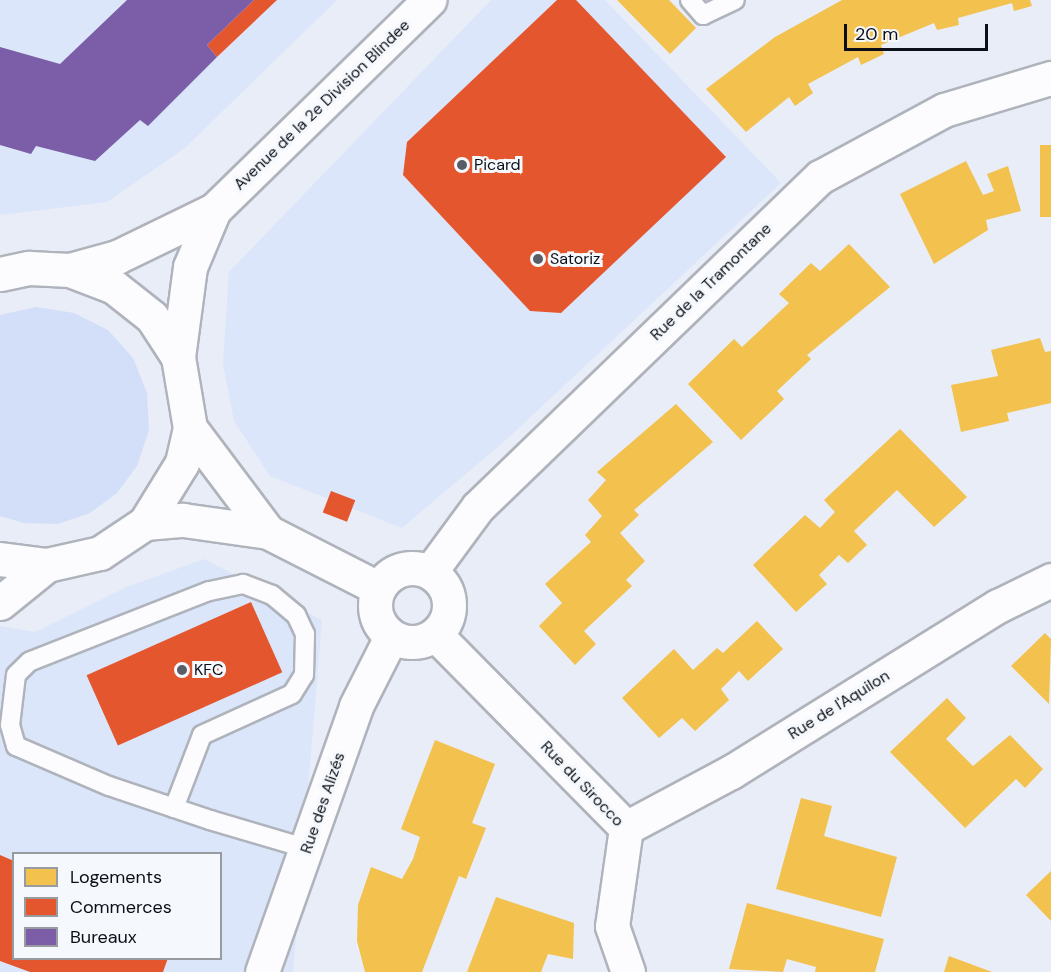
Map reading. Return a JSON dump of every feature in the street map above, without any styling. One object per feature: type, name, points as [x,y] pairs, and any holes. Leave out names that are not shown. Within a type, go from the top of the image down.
[{"type":"street","name":"Avenue de la 2e Division Blindee","points":[[70,270],[117,257],[214,210],[429,0]]},
{"type":"street","name":"Rue de la Tramontane","points":[[430,572],[478,507],[820,177],[944,110],[1051,78]]},
{"type":"street","name":"Avenue de la 2e Division Blindee","points":[[178,357],[190,267],[214,210]]},
{"type":"street","points":[[0,274],[29,268],[70,270],[114,287],[152,317],[178,357],[190,428],[182,463],[145,523],[100,553],[47,565],[0,559]]},
{"type":"street","points":[[190,428],[268,532]]},
{"type":"street","points":[[145,523],[183,520],[268,532],[378,588]]},
{"type":"street","points":[[0,603],[47,565]]},
{"type":"street","points":[[400,570],[430,572],[449,599],[448,617],[436,635],[407,643],[391,637],[378,624],[374,606],[378,588],[400,570]]},
{"type":"street","name":"Rue de l'Aquilon","points":[[626,828],[731,772],[998,606],[1051,580]]},
{"type":"street","name":"Rue du Sirocco","points":[[436,635],[626,828],[612,926],[628,972]]},
{"type":"street","name":"Rue des Alizés","points":[[262,972],[308,849],[356,706],[391,637]]},
{"type":"lane","points":[[690,0],[703,15],[735,0]]},
{"type":"lane","points":[[174,808],[202,735],[292,694],[304,675],[305,634],[296,615],[272,596],[227,585],[29,662],[15,675],[8,714],[16,746],[174,808],[308,849]]},
{"type":"shaded area","points":[[0,0],[337,0],[185,148],[107,202],[0,215]]},
{"type":"shaded area","points":[[491,0],[605,0],[781,183],[507,439],[402,528],[270,476],[234,421],[223,363],[229,272]]},
{"type":"shaded area","points":[[36,307],[74,313],[108,330],[133,358],[147,393],[149,430],[137,466],[117,493],[90,513],[58,524],[24,523],[0,516],[0,315]]},
{"type":"shaded area","points":[[204,559],[322,620],[293,972],[0,972],[0,626],[35,632],[127,587]]},
{"type":"building: Logements","points":[[617,0],[669,0],[696,28],[670,54]]},
{"type":"building: Logements","points":[[842,0],[1030,0],[1032,6],[1014,11],[1012,3],[958,18],[959,25],[937,30],[934,23],[881,45],[884,54],[861,65],[858,57],[808,84],[813,93],[795,106],[789,97],[746,132],[706,89],[775,37]]},
{"type":"building: Logements","points":[[1040,145],[1051,145],[1051,217],[1040,217]]},
{"type":"building: Logements","points":[[966,161],[983,195],[994,191],[987,174],[1008,166],[1021,211],[986,220],[988,230],[934,264],[900,194]]},
{"type":"building: Logements","points":[[849,244],[890,287],[807,355],[811,359],[777,391],[784,399],[741,440],[688,384],[734,339],[742,347],[789,303],[779,294],[811,263],[820,271]]},
{"type":"building: Logements","points":[[1040,338],[1045,352],[1051,351],[1051,403],[1007,413],[1009,421],[961,432],[951,385],[998,376],[991,350]]},
{"type":"building: Logements","points":[[676,404],[713,442],[634,510],[639,515],[620,533],[645,561],[626,580],[632,586],[584,631],[596,644],[575,665],[539,626],[562,603],[545,584],[591,542],[585,535],[602,516],[588,500],[606,480],[597,472]]},
{"type":"building: Logements","points":[[900,429],[967,497],[934,527],[897,490],[854,531],[867,545],[848,563],[839,555],[819,575],[827,584],[796,612],[753,565],[805,515],[820,528],[835,512],[824,500]]},
{"type":"building: Logements","points":[[757,621],[783,649],[748,681],[739,671],[721,689],[729,700],[695,731],[682,718],[659,738],[622,698],[674,649],[693,670],[717,648],[723,653]]},
{"type":"building: Logements","points":[[1045,633],[1051,639],[1049,704],[1011,666]]},
{"type":"building: Logements","points":[[947,698],[966,718],[946,739],[973,766],[1010,735],[1043,769],[1025,788],[1016,779],[965,828],[890,752]]},
{"type":"building: Logements","points":[[435,740],[495,764],[472,823],[486,828],[466,879],[459,876],[422,972],[365,972],[357,941],[358,905],[371,867],[402,879],[413,859],[420,837],[401,829]]},
{"type":"building: Logements","points":[[801,798],[832,806],[824,836],[897,857],[881,917],[776,889]]},
{"type":"building: Logements","points":[[1051,871],[1051,921],[1026,895]]},
{"type":"building: Logements","points":[[496,897],[574,923],[573,959],[548,954],[541,972],[467,972]]},
{"type":"building: Logements","points":[[747,903],[884,939],[875,972],[815,972],[816,967],[787,959],[783,972],[729,969]]},
{"type":"building: Logements","points":[[949,956],[992,972],[944,972]]},
{"type":"building: Commerces","points":[[254,0],[277,0],[217,57],[207,45]]},
{"type":"building: Commerces","points":[[557,0],[576,0],[726,157],[561,313],[530,311],[403,175],[407,142]]},
{"type":"building: Commerces","points":[[331,491],[355,500],[347,522],[323,512]]},
{"type":"building: Commerces","name":"KFC","points":[[251,602],[282,672],[118,746],[87,675]]},
{"type":"building: Commerces","points":[[0,855],[12,860],[12,960],[167,960],[163,972],[30,972],[0,961]]},
{"type":"building: Bureaux","points":[[127,0],[254,0],[207,45],[217,57],[148,126],[140,120],[95,161],[36,146],[31,154],[0,145],[0,47],[60,64]]},
{"type":"place","name":"Picard","points":[[462,165]]},
{"type":"place","name":"Satoriz","points":[[538,259]]},
{"type":"place","name":"KFC","points":[[182,670]]}]
